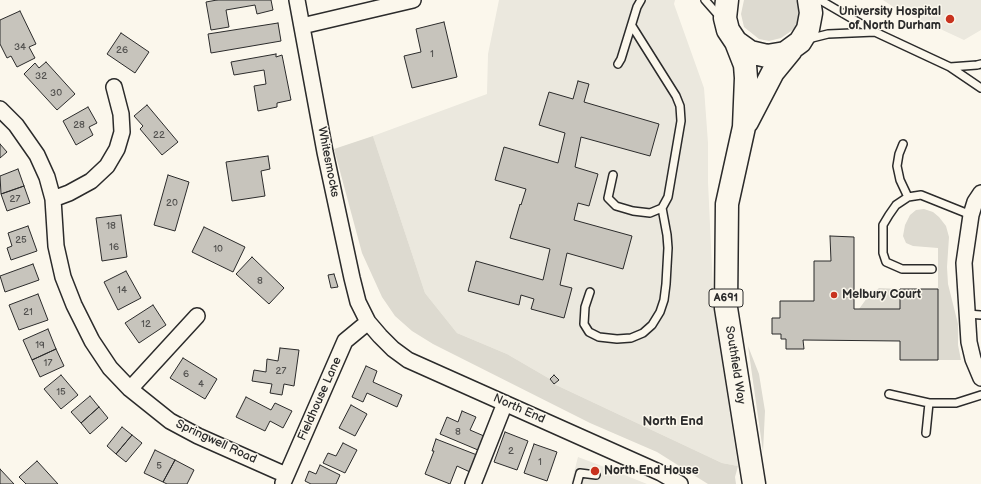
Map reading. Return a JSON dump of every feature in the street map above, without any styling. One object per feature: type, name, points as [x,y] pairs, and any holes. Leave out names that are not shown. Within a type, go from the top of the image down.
[{"type":"highway","name":"Southfield Way","points":[[727,0],[725,18],[745,65],[746,78],[744,127],[727,204],[726,308],[754,484]]},
{"type":"highway","name":"Southfield Way","points":[[744,127],[773,72],[808,29],[811,13],[809,0]]},
{"type":"highway","points":[[732,36],[750,52],[767,56],[785,53],[795,46]]},
{"type":"street","name":"Whitesmocks","points":[[297,0],[325,152],[352,278],[358,302],[368,322]]},
{"type":"street","points":[[302,26],[413,0]]},
{"type":"street","points":[[53,199],[69,193],[91,181],[108,166],[117,149],[122,132],[121,114],[114,87]]},
{"type":"street","name":"Springwell Road","points":[[0,109],[16,125],[37,154],[47,177],[53,199],[56,246],[63,277],[74,305],[92,341],[110,368],[130,389],[170,421],[284,479]]},
{"type":"street","points":[[981,193],[975,202],[971,214],[964,263],[974,314],[969,342],[973,359],[981,378]]},
{"type":"street","points":[[130,389],[198,316]]},
{"type":"street","name":"North End","points":[[368,322],[389,345],[408,360],[661,473],[680,484]]},
{"type":"street","name":"Fieldhouse Lane","points":[[284,479],[345,340],[368,322]]},
{"type":"street","points":[[473,484],[505,403]]},
{"type":"lane","points":[[618,64],[641,0]]},
{"type":"lane","points":[[705,0],[718,13],[732,36]]},
{"type":"lane","points":[[820,0],[875,32],[950,67],[981,88]]},
{"type":"lane","points":[[613,175],[608,198],[616,206],[633,212],[650,213],[662,208],[668,197],[681,121],[680,106],[668,82],[632,26]]},
{"type":"lane","points":[[795,46],[828,34],[875,32]]},
{"type":"lane","points":[[950,67],[981,64]]},
{"type":"lane","points":[[903,144],[899,154],[897,166],[900,180],[908,197]]},
{"type":"lane","points":[[932,269],[902,269],[886,262],[883,253],[883,225],[896,205],[908,197],[921,196],[971,214]]},
{"type":"lane","points":[[590,292],[584,324],[589,332],[599,337],[624,339],[643,333],[652,325],[660,312],[664,300],[666,284],[668,248],[662,208]]},
{"type":"lane","points":[[890,394],[929,403],[956,403],[981,395]]},
{"type":"lane","points":[[926,433],[929,403]]},
{"type":"lane","points":[[577,484],[580,473],[596,474]]},
{"type":"shaded area","points":[[499,0],[675,0],[674,4],[704,88],[708,143],[708,182],[714,311],[738,466],[722,463],[554,384],[550,379],[507,354],[457,333],[425,293],[373,136],[487,94],[488,54]]},
{"type":"shaded area","points":[[744,0],[796,0],[801,9],[799,22],[794,29],[781,38],[769,41],[759,39],[744,27],[741,14]]},
{"type":"shaded area","name":"University Hospital of North Durham","points":[[883,0],[981,0],[981,30],[964,40],[895,8]]},
{"type":"shaded area","points":[[373,136],[425,293],[457,333],[507,354],[550,379],[554,384],[722,463],[738,466],[735,477],[736,484],[708,484],[657,452],[590,423],[433,344],[412,331],[395,316],[382,297],[362,253],[334,149]]},
{"type":"shaded area","points":[[924,209],[933,212],[939,217],[946,226],[949,237],[947,267],[948,284],[958,324],[958,345],[961,360],[938,360],[938,248],[913,246],[906,243],[903,236],[905,225],[910,215],[916,210]]},
{"type":"shaded area","points":[[879,288],[900,289],[900,309],[859,309],[867,298]]},
{"type":"shaded area","points":[[748,346],[759,374],[765,411],[763,452]]},
{"type":"shaded area","name":"North End House","points":[[578,457],[607,468],[647,484],[571,484]]},
{"type":"building","points":[[217,0],[271,0],[273,10],[257,14],[255,5],[226,10],[229,27],[211,30],[206,2]]},
{"type":"building","points":[[20,11],[36,44],[29,47],[35,58],[17,67],[11,56],[7,58],[0,44],[0,20]]},
{"type":"building","points":[[444,22],[457,77],[412,88],[404,56],[421,52],[416,29]]},
{"type":"building","points":[[278,23],[281,41],[211,53],[208,34]]},
{"type":"building","points":[[121,33],[149,52],[135,73],[107,54]]},
{"type":"building","points":[[276,54],[276,57],[282,55],[291,100],[277,103],[277,107],[258,111],[254,86],[266,84],[264,70],[234,75],[231,62]]},
{"type":"building","points":[[46,62],[75,94],[57,110],[24,74],[35,63],[39,68]]},
{"type":"building","points":[[578,81],[589,84],[584,102],[659,124],[650,156],[581,137],[575,167],[598,174],[589,206],[578,203],[574,220],[632,236],[623,269],[567,253],[560,285],[572,288],[564,318],[531,309],[534,299],[521,295],[519,305],[468,291],[476,261],[543,280],[550,249],[510,238],[526,189],[495,180],[504,147],[558,163],[565,133],[539,125],[549,92],[573,99]]},
{"type":"building","points":[[147,105],[178,142],[162,155],[140,129],[143,126],[134,116]]},
{"type":"building","points":[[88,107],[97,123],[89,127],[93,135],[76,145],[63,121]]},
{"type":"building","points":[[0,144],[7,152],[0,158]]},
{"type":"building","points":[[268,156],[270,169],[261,171],[265,196],[232,201],[226,162]]},
{"type":"building","points":[[18,169],[24,186],[1,194],[0,176]]},
{"type":"building","points":[[168,175],[189,182],[175,231],[154,225]]},
{"type":"building","points":[[24,186],[30,203],[7,211],[1,194]]},
{"type":"building","points":[[121,215],[127,257],[102,261],[96,218]]},
{"type":"building","points":[[28,226],[37,251],[11,260],[7,248],[12,246],[8,233]]},
{"type":"building","points":[[204,227],[245,247],[233,272],[192,252]]},
{"type":"building","name":"Melbury Court","points":[[830,236],[854,237],[854,309],[900,309],[900,289],[938,289],[938,360],[900,360],[900,341],[803,340],[804,349],[786,349],[786,339],[781,339],[781,334],[772,334],[772,318],[780,318],[780,301],[814,301],[814,261],[831,261]]},
{"type":"building","points":[[252,257],[284,288],[269,304],[236,274]]},
{"type":"building","points":[[33,264],[39,280],[5,292],[0,276]]},
{"type":"building","points":[[126,271],[141,298],[118,310],[104,282]]},
{"type":"building","points":[[334,274],[338,287],[331,288],[328,275]]},
{"type":"building","points":[[38,294],[48,320],[19,330],[9,305]]},
{"type":"building","points":[[153,305],[166,325],[139,343],[125,323]]},
{"type":"building","points":[[48,329],[56,349],[32,360],[23,340]]},
{"type":"building","points":[[280,348],[299,350],[294,386],[284,384],[282,395],[270,393],[272,384],[252,381],[254,370],[266,372],[267,359],[278,361]]},
{"type":"building","points":[[56,349],[64,366],[40,377],[32,360]]},
{"type":"building","points":[[183,358],[217,379],[205,399],[170,378]]},
{"type":"building","points":[[366,366],[377,371],[373,382],[402,395],[397,407],[367,393],[363,402],[352,397]]},
{"type":"building","points":[[61,375],[78,395],[61,409],[44,389]]},
{"type":"building","points":[[554,375],[559,380],[554,384],[550,379]]},
{"type":"building","points":[[90,396],[99,407],[81,423],[71,412]]},
{"type":"building","points":[[246,397],[271,410],[275,403],[292,411],[283,428],[270,421],[265,431],[236,417]]},
{"type":"building","points":[[351,405],[367,414],[355,436],[339,428]]},
{"type":"building","points":[[99,407],[108,418],[90,434],[81,423]]},
{"type":"building","points":[[462,411],[476,417],[470,430],[484,436],[478,450],[440,434],[447,417],[458,422]]},
{"type":"building","points":[[122,427],[132,435],[116,454],[107,446]]},
{"type":"building","points":[[505,432],[528,441],[517,470],[494,462]]},
{"type":"building","points":[[132,435],[142,443],[126,462],[116,454]]},
{"type":"building","points":[[436,439],[477,455],[470,472],[457,466],[450,484],[425,474],[434,451],[432,451]]},
{"type":"building","points":[[343,443],[357,450],[345,473],[323,463],[328,453],[336,456]]},
{"type":"building","points":[[534,444],[557,452],[547,481],[524,473]]},
{"type":"building","points":[[155,450],[175,460],[163,482],[144,473]]},
{"type":"building","points":[[175,460],[194,470],[187,484],[167,484],[163,482]]},
{"type":"building","points":[[37,461],[58,484],[26,484],[19,477]]},
{"type":"building","points":[[320,465],[340,475],[336,484],[311,484],[305,481],[309,471],[316,474]]},
{"type":"building","points":[[0,469],[14,484],[0,484]]},
{"type":"place","name":"University Hospital of North Durham","points":[[950,19]]},
{"type":"place","name":"Melbury Court","points":[[834,295]]},
{"type":"place","name":"North End House","points":[[595,471]]},
{"type":"district","name":"North End","points":[[673,422]]}]
